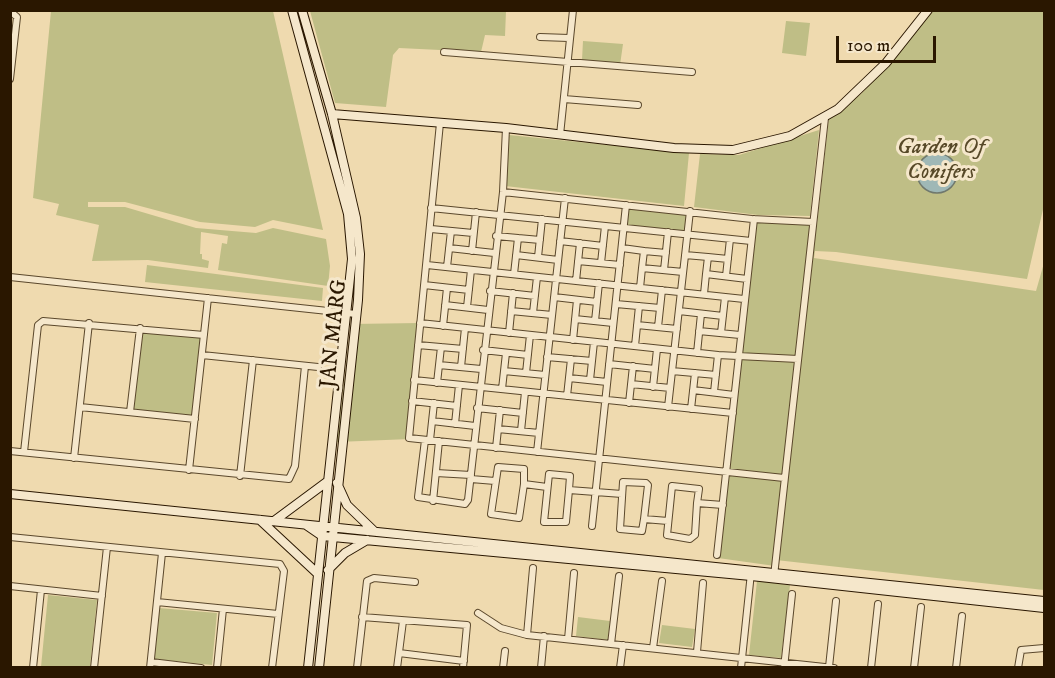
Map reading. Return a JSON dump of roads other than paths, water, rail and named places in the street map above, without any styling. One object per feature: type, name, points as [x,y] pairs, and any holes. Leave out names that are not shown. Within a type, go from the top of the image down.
[{"type":"main road","name":"JAN MARG","points":[[292,10],[348,214],[355,280],[348,299],[352,313]]},
{"type":"main road","name":"JAN MARG","points":[[302,10],[332,114],[356,218],[352,313],[327,536]]},
{"type":"main road","points":[[332,114],[506,128],[674,148],[733,150],[790,136],[825,118],[849,100],[886,63],[928,10]]},
{"type":"main road","points":[[274,521],[333,482],[347,505],[374,531]]},
{"type":"main road","points":[[10,494],[306,525],[328,525],[1044,608]]},
{"type":"main road","points":[[260,520],[318,574]]},
{"type":"main road","points":[[306,525],[327,536],[751,573]]},
{"type":"main road","points":[[308,668],[318,574],[327,536]]},
{"type":"main road","points":[[319,668],[328,570],[327,536]]},
{"type":"main road","points":[[328,570],[345,553],[368,540]]},
{"type":"main road","points":[[774,576],[1044,601]]},
{"type":"street","points":[[560,135],[573,10]]},
{"type":"street","points":[[10,11],[17,17],[10,79]]},
{"type":"street","points":[[540,37],[569,38]]},
{"type":"street","points":[[444,52],[692,72]]},
{"type":"street","points":[[564,99],[638,105]]},
{"type":"street","points":[[774,576],[825,118]]},
{"type":"street","points":[[440,123],[408,437],[784,478]]},
{"type":"street","points":[[434,404],[418,495],[423,500],[465,504],[468,500],[471,477],[483,350],[502,192],[506,128]]},
{"type":"street","points":[[502,192],[754,219],[813,222]]},
{"type":"street","points":[[537,452],[565,198]]},
{"type":"street","points":[[592,526],[626,205]]},
{"type":"street","points":[[431,208],[751,241]]},
{"type":"street","points":[[668,407],[690,211]]},
{"type":"street","points":[[472,251],[476,212]]},
{"type":"street","points":[[538,257],[542,219]]},
{"type":"street","points":[[717,555],[754,219]]},
{"type":"street","points":[[601,263],[605,226]]},
{"type":"street","points":[[430,229],[473,233]]},
{"type":"street","points":[[447,267],[451,231]]},
{"type":"street","points":[[664,270],[669,232]]},
{"type":"street","points":[[496,236],[540,240]]},
{"type":"street","points":[[514,274],[518,238]]},
{"type":"street","points":[[726,276],[730,239]]},
{"type":"street","points":[[560,241],[603,246]]},
{"type":"street","points":[[576,281],[580,243]]},
{"type":"street","points":[[622,248],[666,253]]},
{"type":"street","points":[[449,249],[494,253]]},
{"type":"street","points":[[640,288],[644,250]]},
{"type":"street","points":[[516,255],[558,260]]},
{"type":"street","points":[[685,255],[728,259]]},
{"type":"street","points":[[704,294],[708,257]]},
{"type":"street","points":[[578,261],[620,265]]},
{"type":"street","points":[[426,265],[744,299]]},
{"type":"street","points":[[642,268],[683,272]]},
{"type":"street","points":[[467,307],[471,270]]},
{"type":"street","points":[[706,274],[747,279]]},
{"type":"street","points":[[10,277],[352,313]]},
{"type":"street","points":[[533,313],[537,277]]},
{"type":"street","points":[[595,321],[599,283]]},
{"type":"street","points":[[424,285],[468,290]]},
{"type":"street","points":[[443,326],[447,288]]},
{"type":"street","points":[[658,327],[662,290]]},
{"type":"street","points":[[490,291],[535,296]]},
{"type":"street","points":[[509,333],[513,294]]},
{"type":"street","points":[[554,297],[597,302]]},
{"type":"street","points":[[721,333],[725,297]]},
{"type":"street","points":[[189,470],[208,298]]},
{"type":"street","points":[[573,340],[578,300]]},
{"type":"street","points":[[615,304],[660,308]]},
{"type":"street","points":[[445,305],[488,310]]},
{"type":"street","points":[[635,346],[639,306]]},
{"type":"street","points":[[511,311],[552,315]]},
{"type":"street","points":[[679,311],[723,316]]},
{"type":"street","points":[[697,353],[701,314]]},
{"type":"street","points":[[575,319],[613,323]]},
{"type":"street","points":[[24,452],[38,325],[43,321],[89,323],[204,335]]},
{"type":"street","points":[[74,458],[89,323]]},
{"type":"street","points":[[420,323],[738,357],[798,359]]},
{"type":"street","points":[[637,324],[677,329]]},
{"type":"street","points":[[130,412],[140,328]]},
{"type":"street","points":[[461,367],[465,328]]},
{"type":"street","points":[[699,331],[740,335]]},
{"type":"street","points":[[526,373],[530,335]]},
{"type":"street","points":[[590,380],[594,342]]},
{"type":"street","points":[[418,345],[463,349]]},
{"type":"street","points":[[437,382],[441,347]]},
{"type":"street","points":[[653,387],[657,349]]},
{"type":"street","points":[[483,350],[528,355]]},
{"type":"street","points":[[502,389],[506,353]]},
{"type":"street","points":[[202,355],[318,367]]},
{"type":"street","points":[[714,392],[718,355]]},
{"type":"street","points":[[547,357],[592,361]]},
{"type":"street","points":[[567,396],[571,359]]},
{"type":"street","points":[[240,476],[253,360]]},
{"type":"street","points":[[609,364],[655,369]]},
{"type":"street","points":[[440,365],[481,369]]},
{"type":"street","points":[[10,451],[283,480],[293,474],[305,366]]},
{"type":"street","points":[[629,403],[633,366]]},
{"type":"street","points":[[504,371],[545,375]]},
{"type":"street","points":[[672,371],[716,375]]},
{"type":"street","points":[[691,409],[695,373]]},
{"type":"street","points":[[569,378],[607,382]]},
{"type":"street","points":[[414,380],[733,413]]},
{"type":"street","points":[[631,384],[670,388]]},
{"type":"street","points":[[455,424],[459,385]]},
{"type":"street","points":[[693,390],[734,395]]},
{"type":"street","points":[[521,431],[525,392]]},
{"type":"street","points":[[412,401],[457,406]]},
{"type":"street","points":[[80,407],[195,419]]},
{"type":"street","points":[[477,408],[523,412]]},
{"type":"street","points":[[496,448],[500,410]]},
{"type":"street","points":[[432,422],[475,426]]},
{"type":"street","points":[[498,429],[539,433]]},
{"type":"street","points":[[433,501],[439,441]]},
{"type":"street","points":[[498,467],[524,469],[524,484],[521,515],[516,519],[491,514],[498,467]]},
{"type":"street","points":[[436,473],[495,481]]},
{"type":"street","points":[[550,473],[568,475],[569,490],[566,522],[546,523],[543,520],[550,473]]},
{"type":"street","points":[[623,482],[647,484],[644,519],[642,531],[620,529],[623,482]]},
{"type":"street","points":[[524,484],[547,487]]},
{"type":"street","points":[[672,486],[699,489],[697,503],[694,537],[667,535],[672,486]]},
{"type":"street","points":[[569,490],[622,494]]},
{"type":"street","points":[[697,503],[723,505]]},
{"type":"street","points":[[644,519],[668,521]]},
{"type":"street","points":[[10,537],[280,564],[284,571],[272,668]]},
{"type":"street","points":[[94,668],[107,547]]},
{"type":"street","points":[[162,553],[150,665],[201,668]]},
{"type":"street","points":[[527,634],[533,568]]},
{"type":"street","points":[[568,639],[574,573]]},
{"type":"street","points":[[741,668],[751,573]]},
{"type":"street","points":[[611,644],[619,576]]},
{"type":"street","points":[[357,668],[366,584],[370,579],[415,582]]},
{"type":"street","points":[[653,648],[662,581]]},
{"type":"street","points":[[697,652],[703,584]]},
{"type":"street","points":[[10,586],[102,596]]},
{"type":"street","points":[[33,668],[41,590]]},
{"type":"street","points":[[784,665],[792,594]]},
{"type":"street","points":[[829,667],[836,601]]},
{"type":"street","points":[[157,602],[278,614]]},
{"type":"street","points":[[871,668],[878,604]]},
{"type":"street","points":[[914,668],[921,607]]},
{"type":"street","points":[[217,668],[224,609]]},
{"type":"street","points":[[478,613],[501,628],[527,634],[742,657],[784,665],[834,668]]},
{"type":"street","points":[[362,616],[467,625],[464,664],[399,653]]},
{"type":"street","points":[[956,668],[962,616]]},
{"type":"street","points":[[397,668],[404,621]]},
{"type":"street","points":[[541,668],[544,636]]},
{"type":"street","points":[[620,668],[623,645]]},
{"type":"street","points":[[1018,668],[1021,650],[1044,648]]},
{"type":"street","points":[[503,668],[505,651]]},
{"type":"water","points":[[937,153],[945,154],[951,159],[956,165],[956,181],[951,187],[945,192],[937,193],[929,192],[923,187],[918,181],[917,173],[918,165],[923,159],[929,154]]},
{"type":"park label","name":"Garden Of Conifers","points":[[941,160]]}]
